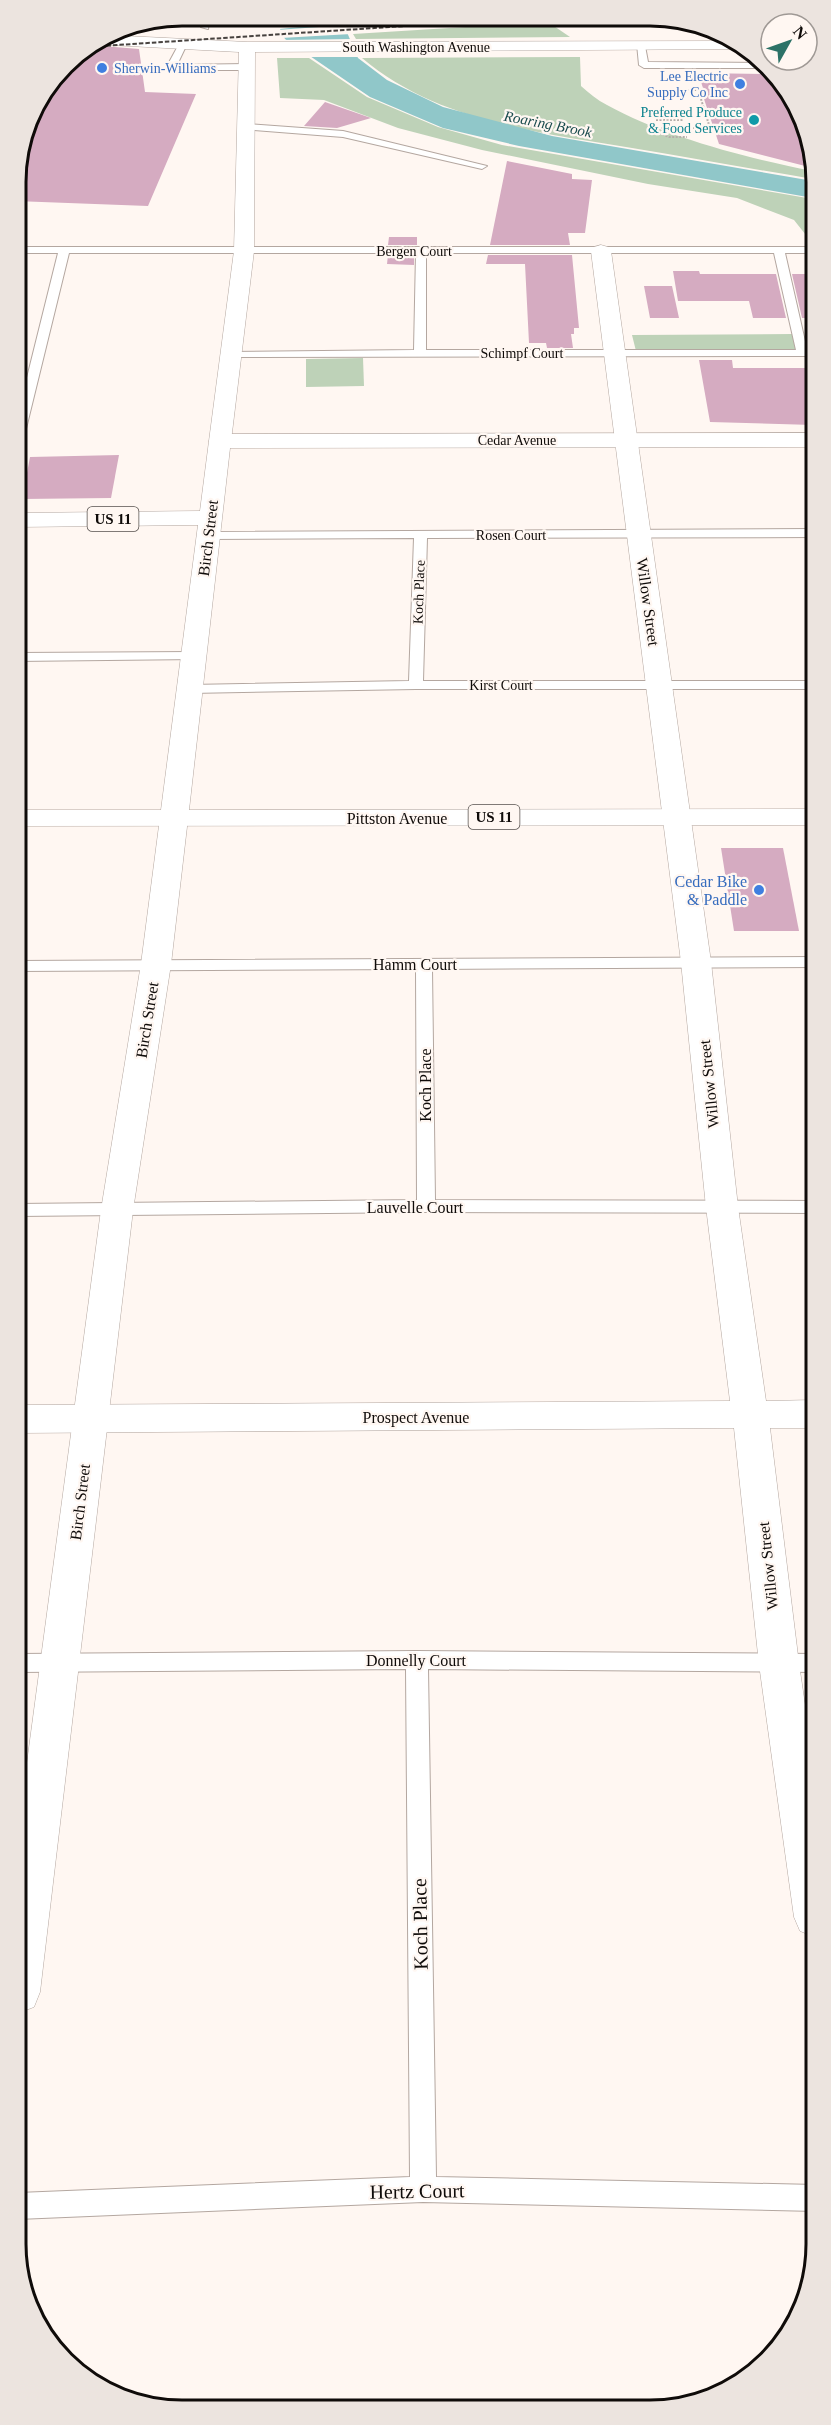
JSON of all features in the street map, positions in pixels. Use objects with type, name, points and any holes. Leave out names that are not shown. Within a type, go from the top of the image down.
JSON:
[{"type":"street","name":"South Washington Avenue","points":[[115,41],[247,47],[725,46]]},
{"type":"street","name":"Birch Street","points":[[26,1929],[117,1210],[156,964],[244,251],[247,47]]},
{"type":"street","name":"Willow Street","points":[[602,250],[696,962],[722,1207],[750,1414],[779,1664],[805,1848]]},
{"type":"street","name":"Cedar Avenue","points":[[220,441],[806,440]]},
{"type":"street","name":"US 11","points":[[26,520],[210,526]]},
{"type":"street","name":"Pittston Avenue","points":[[26,818],[806,817]]},
{"type":"street","name":"Prospect Avenue","points":[[26,1419],[805,1414]]},
{"type":"lane","points":[[183,44],[171,68],[247,67]]},
{"type":"lane","points":[[640,46],[644,66],[754,66]]},
{"type":"lane","points":[[246,127],[343,134],[482,166]]},
{"type":"lane","name":"Bergen Court","points":[[26,250],[806,250]]},
{"type":"lane","points":[[420,352],[421,250]]},
{"type":"lane","points":[[779,250],[806,346]]},
{"type":"lane","points":[[26,405],[64,251]]},
{"type":"lane","name":"Schimpf Court","points":[[231,354],[806,353]]},
{"type":"lane","name":"Rosen Court","points":[[210,526],[421,535],[806,534]]},
{"type":"lane","name":"Koch Place","points":[[416,685],[421,535]]},
{"type":"lane","points":[[26,657],[194,656]]},
{"type":"lane","name":"Kirst Court","points":[[190,689],[416,685],[806,685]]},
{"type":"lane","name":"Hamm Court","points":[[26,966],[806,962]]},
{"type":"lane","name":"Koch Place","points":[[424,964],[426,1206]]},
{"type":"lane","name":"Lauvelle Court","points":[[26,1210],[426,1206],[806,1207]]},
{"type":"lane","name":"Koch Place","points":[[417,1659],[423,2189]]},
{"type":"lane","name":"Donnelly Court","points":[[26,1663],[417,1659],[805,1663]]},
{"type":"lane","name":"Hertz Court","points":[[26,2206],[423,2189],[805,2198]]},
{"type":"path","points":[[677,90],[697,90]]},
{"type":"path","points":[[658,128],[710,128],[701,99]]},
{"type":"path","points":[[654,112],[681,112]]},
{"type":"path","points":[[656,120],[683,120]]},
{"type":"path","points":[[659,133],[669,137],[687,137]]},
{"type":"green space","points":[[483,26],[554,26],[570,37],[356,39],[353,34]]},
{"type":"green space","points":[[580,57],[581,86],[607,105],[654,127],[707,145],[805,169],[806,178],[526,130],[490,121],[422,97],[391,79],[362,58]]},
{"type":"green space","points":[[277,58],[309,58],[367,97],[438,127],[502,145],[806,198],[806,235],[794,220],[737,198],[648,184],[482,150],[398,128],[324,100],[280,98]]},
{"type":"green space","points":[[792,334],[796,351],[636,351],[632,335]]},
{"type":"green space","points":[[363,358],[364,386],[306,387],[306,359]]},
{"type":"water","points":[[344,26],[358,58],[387,80],[443,107],[552,136],[806,180],[806,197],[519,146],[443,128],[370,97],[285,39],[280,29]]},
{"type":"pier","points":[[347,26],[351,34],[281,38],[277,30]]},
{"type":"pier","points":[[353,39],[361,57],[306,57],[282,40]]},
{"type":"building","points":[[105,46],[139,49],[145,92],[196,94],[148,206],[26,201],[26,171],[31,141],[46,103],[71,71]]},
{"type":"building","name":"Preferred Produce & Food Services","points":[[698,73],[762,74],[785,104],[797,131],[804,166],[719,144],[703,96],[705,94]]},
{"type":"building","points":[[325,102],[371,118],[337,128],[304,126]]},
{"type":"building","points":[[507,161],[572,174],[572,179],[592,180],[585,233],[568,233],[570,245],[490,245]]},
{"type":"building","points":[[389,237],[417,237],[417,245],[388,245]]},
{"type":"building","points":[[388,255],[414,255],[414,265],[387,264]]},
{"type":"building","points":[[488,255],[572,255],[579,328],[574,328],[574,334],[571,334],[573,348],[547,348],[546,343],[529,343],[525,264],[486,264]]},
{"type":"building","points":[[673,271],[699,271],[700,274],[776,274],[786,318],[753,318],[749,301],[678,301]]},
{"type":"building","points":[[792,274],[806,274],[806,318],[802,318]]},
{"type":"building","points":[[644,286],[672,286],[679,318],[650,318]]},
{"type":"building","points":[[699,360],[732,360],[733,368],[806,368],[806,425],[710,422]]},
{"type":"building","points":[[119,455],[111,498],[26,499],[26,478],[30,457]]},
{"type":"building","name":"Cedar Bike & Paddle","points":[[721,848],[783,848],[799,931],[734,931]]},
{"type":"railway","points":[[106,46],[405,26]]},
{"type":"place","name":"Sherwin-Williams","points":[[102,68]]},
{"type":"place","name":"Lee Electric Supply Co Inc","points":[[740,84]]},
{"type":"place","name":"Preferred Produce & Food Services","points":[[754,120]]},
{"type":"place","name":"Cedar Bike & Paddle","points":[[759,890]]},
{"type":"water label","name":"Roaring Brook","points":[[548,124]]}]
